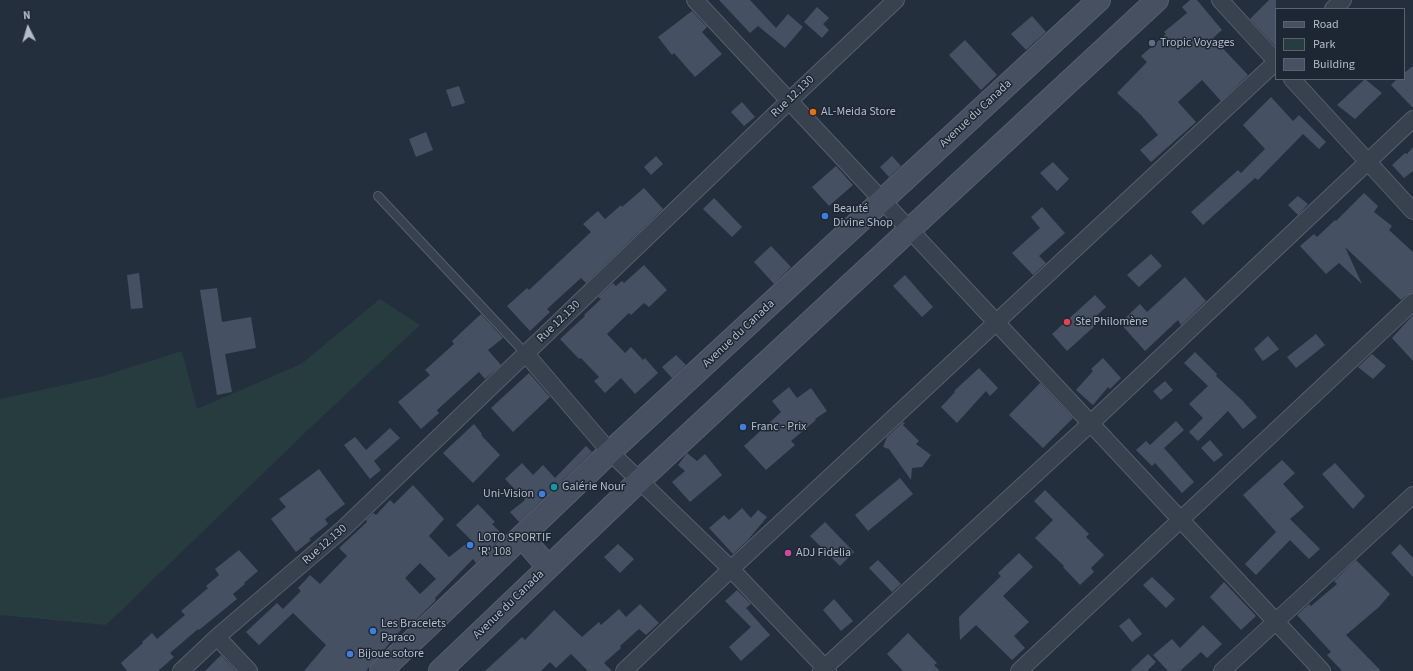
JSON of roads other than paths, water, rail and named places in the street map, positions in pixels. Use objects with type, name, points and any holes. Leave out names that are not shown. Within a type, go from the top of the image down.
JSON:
[{"type":"main road","name":"Avenue du Canada","points":[[381,671],[610,452],[1099,0]]},
{"type":"main road","name":"Avenue du Canada","points":[[440,671],[640,480],[1157,0]]},
{"type":"main road","points":[[522,537],[548,567]]},
{"type":"street","name":"Rue 12.130","points":[[181,671],[217,637],[344,528],[896,0]]},
{"type":"street","points":[[1220,0],[1275,61]]},
{"type":"street","points":[[1334,8],[1343,0]]},
{"type":"street","points":[[701,2],[789,101],[1322,671]]},
{"type":"street","points":[[624,671],[731,569],[1275,63]]},
{"type":"street","points":[[1293,80],[1413,211]]},
{"type":"street","points":[[526,354],[610,452],[731,569],[824,670],[1091,423],[1413,119]]},
{"type":"street","points":[[1019,671],[1413,302]]},
{"type":"street","points":[[1222,671],[1413,495]]},
{"type":"street","points":[[217,637],[249,671]]},
{"type":"lane","points":[[378,196],[526,354]]},
{"type":"place","name":"Tropic Voyages","points":[[1152,43]]},
{"type":"place","name":"AL-Meida Store","points":[[813,112]]},
{"type":"place","name":"Beauté Divine Shop","points":[[825,216]]},
{"type":"place","name":"Ste Philomène","points":[[1067,322]]},
{"type":"place","name":"Franc - Prix","points":[[743,427]]},
{"type":"place","name":"Galérie Nour","points":[[554,487]]},
{"type":"place","name":"Uni-Vision","points":[[542,494]]},
{"type":"place","name":"LOTO SPORTIF 'R' 108","points":[[470,545]]},
{"type":"place","name":"ADJ Fidelia","points":[[788,553]]},
{"type":"place","name":"Les Bracelets Paraco","points":[[373,631]]},
{"type":"place","name":"Bijoue sotore","points":[[350,654]]}]
